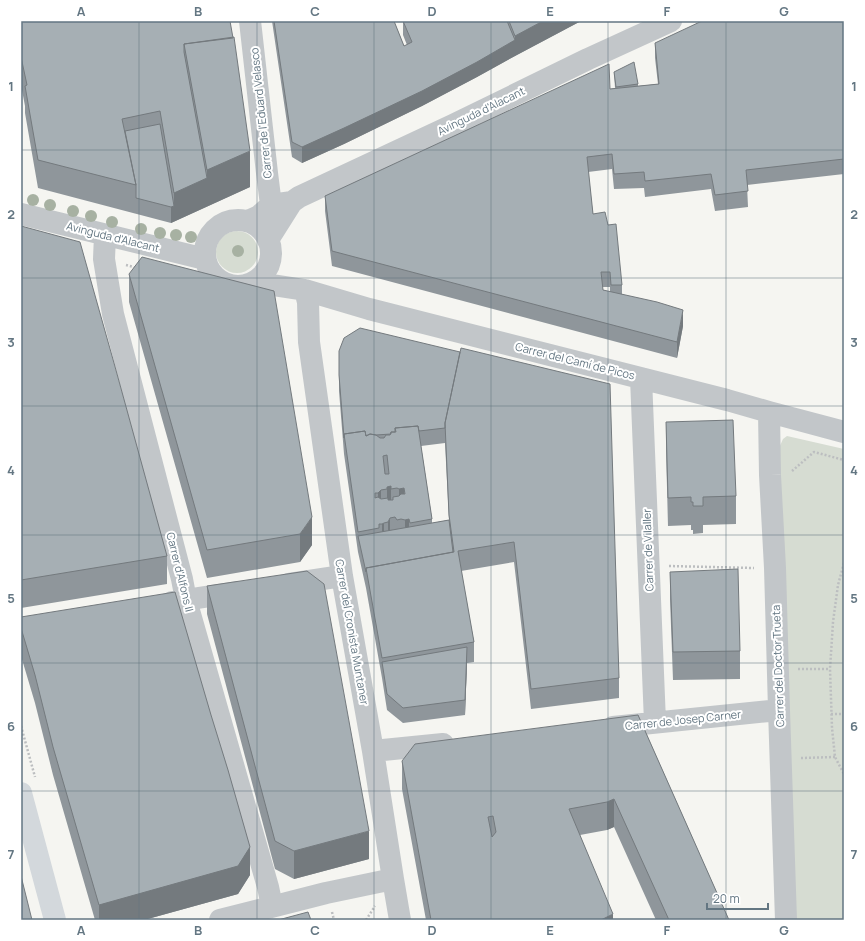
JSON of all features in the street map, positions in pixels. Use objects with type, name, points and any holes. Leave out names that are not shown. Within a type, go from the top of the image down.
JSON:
[{"type":"main road","points":[[21,793],[56,920]]},
{"type":"street","name":"Carrer de l'Eduard Velasco","points":[[250,21],[267,173],[282,203]]},
{"type":"street","name":"Avinguda d'Alacant","points":[[248,221],[282,203],[299,197],[453,125],[588,59],[671,21]]},
{"type":"street","name":"Avinguda d'Alacant","points":[[270,249],[282,203]]},
{"type":"street","name":"Avinguda d'Alacant","points":[[21,214],[205,259]]},
{"type":"street","points":[[231,220],[248,221],[257,226],[264,232],[270,249],[269,266],[265,272],[260,278],[243,286],[224,283],[215,277],[209,269],[205,259],[206,242],[210,235],[223,223],[231,220]]},
{"type":"street","name":"Carrer d'Alfons II","points":[[105,235],[104,259],[113,314],[182,579],[186,600],[268,886],[272,906]]},
{"type":"street","name":"Carrer del Camí de Picos","points":[[270,249],[278,266],[305,290]]},
{"type":"street","name":"Carrer del Camí de Picos","points":[[253,282],[305,290],[369,309],[727,400],[844,432]]},
{"type":"street","name":"Carrer del Cronista Muntaner","points":[[284,286],[293,303],[308,342]]},
{"type":"street","name":"Carrer del Cronista Muntaner","points":[[305,290],[308,302],[308,342],[342,576],[373,751],[400,920]]},
{"type":"street","points":[[308,342],[318,323],[335,299]]},
{"type":"street","name":"Carrer de Vilaller","points":[[641,378],[655,722]]},
{"type":"street","name":"Carrer del Doctor Trueta","points":[[769,412],[786,920]]},
{"type":"street","points":[[155,605],[342,576]]},
{"type":"street","name":"Carrer de Josep Carner","points":[[592,729],[779,710]]},
{"type":"street","points":[[373,751],[460,742]]},
{"type":"street","points":[[220,920],[326,892],[393,878]]},
{"type":"path","points":[[104,259],[142,269]]},
{"type":"path","points":[[844,563],[838,585],[833,622],[830,669],[831,714],[835,757],[844,774]]},
{"type":"path","points":[[648,566],[775,568]]},
{"type":"path","points":[[794,669],[830,669]]},
{"type":"path","points":[[831,714],[844,714]]},
{"type":"path","points":[[798,758],[835,757]]},
{"type":"shaded area","points":[[233,231],[241,231],[249,234],[255,240],[258,252],[255,264],[249,270],[241,273],[233,273],[225,270],[219,264],[216,256],[216,248],[219,240],[225,234]]},
{"type":"shaded area","points":[[787,436],[844,449],[844,920],[793,920],[779,448],[783,439]]},
{"type":"building","points":[[21,21],[230,21],[233,38],[184,44],[184,52],[207,178],[174,193],[160,111],[122,119],[136,185],[38,160],[25,86],[27,85],[21,57]]},
{"type":"building","points":[[274,21],[394,21],[404,46],[412,42],[403,21],[507,21],[515,40],[422,91],[302,147],[292,142]]},
{"type":"building","points":[[509,21],[543,21],[515,36]]},
{"type":"building","points":[[702,21],[844,21],[844,159],[746,170],[748,191],[715,195],[711,174],[645,181],[644,172],[614,174],[612,154],[587,157],[593,214],[605,212],[608,225],[616,224],[622,285],[611,285],[610,272],[601,272],[603,290],[657,302],[683,310],[677,342],[332,251],[325,196],[609,64],[610,89],[659,84],[655,43]]},
{"type":"building","points":[[234,37],[250,151],[207,170],[184,44]]},
{"type":"building","points":[[634,62],[638,84],[616,87],[614,72]]},
{"type":"building","points":[[160,124],[174,206],[171,207],[136,198],[136,185],[125,131]]},
{"type":"building","points":[[21,226],[80,242],[167,556],[21,580]]},
{"type":"building","points":[[142,257],[274,291],[312,517],[300,534],[207,550],[129,274]]},
{"type":"building","points":[[360,328],[460,352],[445,428],[419,431],[418,426],[395,428],[395,432],[391,432],[391,434],[370,434],[366,436],[365,431],[344,434],[344,438],[339,375],[339,351],[344,338]]},
{"type":"building","points":[[461,348],[610,384],[619,678],[531,689],[514,542],[458,551],[474,642],[382,658],[366,568],[454,552],[449,515],[445,423]]},
{"type":"building","points":[[733,420],[736,496],[703,497],[703,506],[693,506],[691,497],[668,498],[666,422]]},
{"type":"building","points":[[418,426],[432,519],[410,523],[409,519],[397,520],[395,517],[390,518],[388,522],[379,524],[379,528],[358,532],[344,434],[365,431],[366,436],[370,434],[384,438],[386,435],[390,435],[391,432],[396,432],[395,428]],"holes":[[[387,455],[389,474],[385,474],[383,456]],[[391,486],[391,489],[404,488],[405,494],[393,497],[393,500],[388,500],[388,498],[375,498],[375,493],[378,493],[381,490],[387,489],[387,487]]]},
{"type":"building","points":[[449,520],[453,552],[366,568],[366,572],[358,536]]},
{"type":"building","points":[[738,569],[740,651],[673,652],[670,572]]},
{"type":"building","points":[[307,571],[324,584],[369,831],[294,851],[275,841],[207,586]]},
{"type":"building","points":[[175,592],[250,847],[238,866],[99,905],[53,747],[35,675],[21,628],[21,617]]},
{"type":"building","points":[[467,647],[465,700],[403,708],[387,694],[382,662]]},
{"type":"building","points":[[638,715],[729,920],[669,920],[614,799],[607,802],[569,809],[613,914],[601,920],[431,920],[402,761],[415,744]],"holes":[[[493,816],[496,832],[492,837],[488,817]]]},
{"type":"building","points":[[21,876],[32,920],[21,920]]},
{"type":"building","points":[[308,912],[311,920],[278,920]]}]
